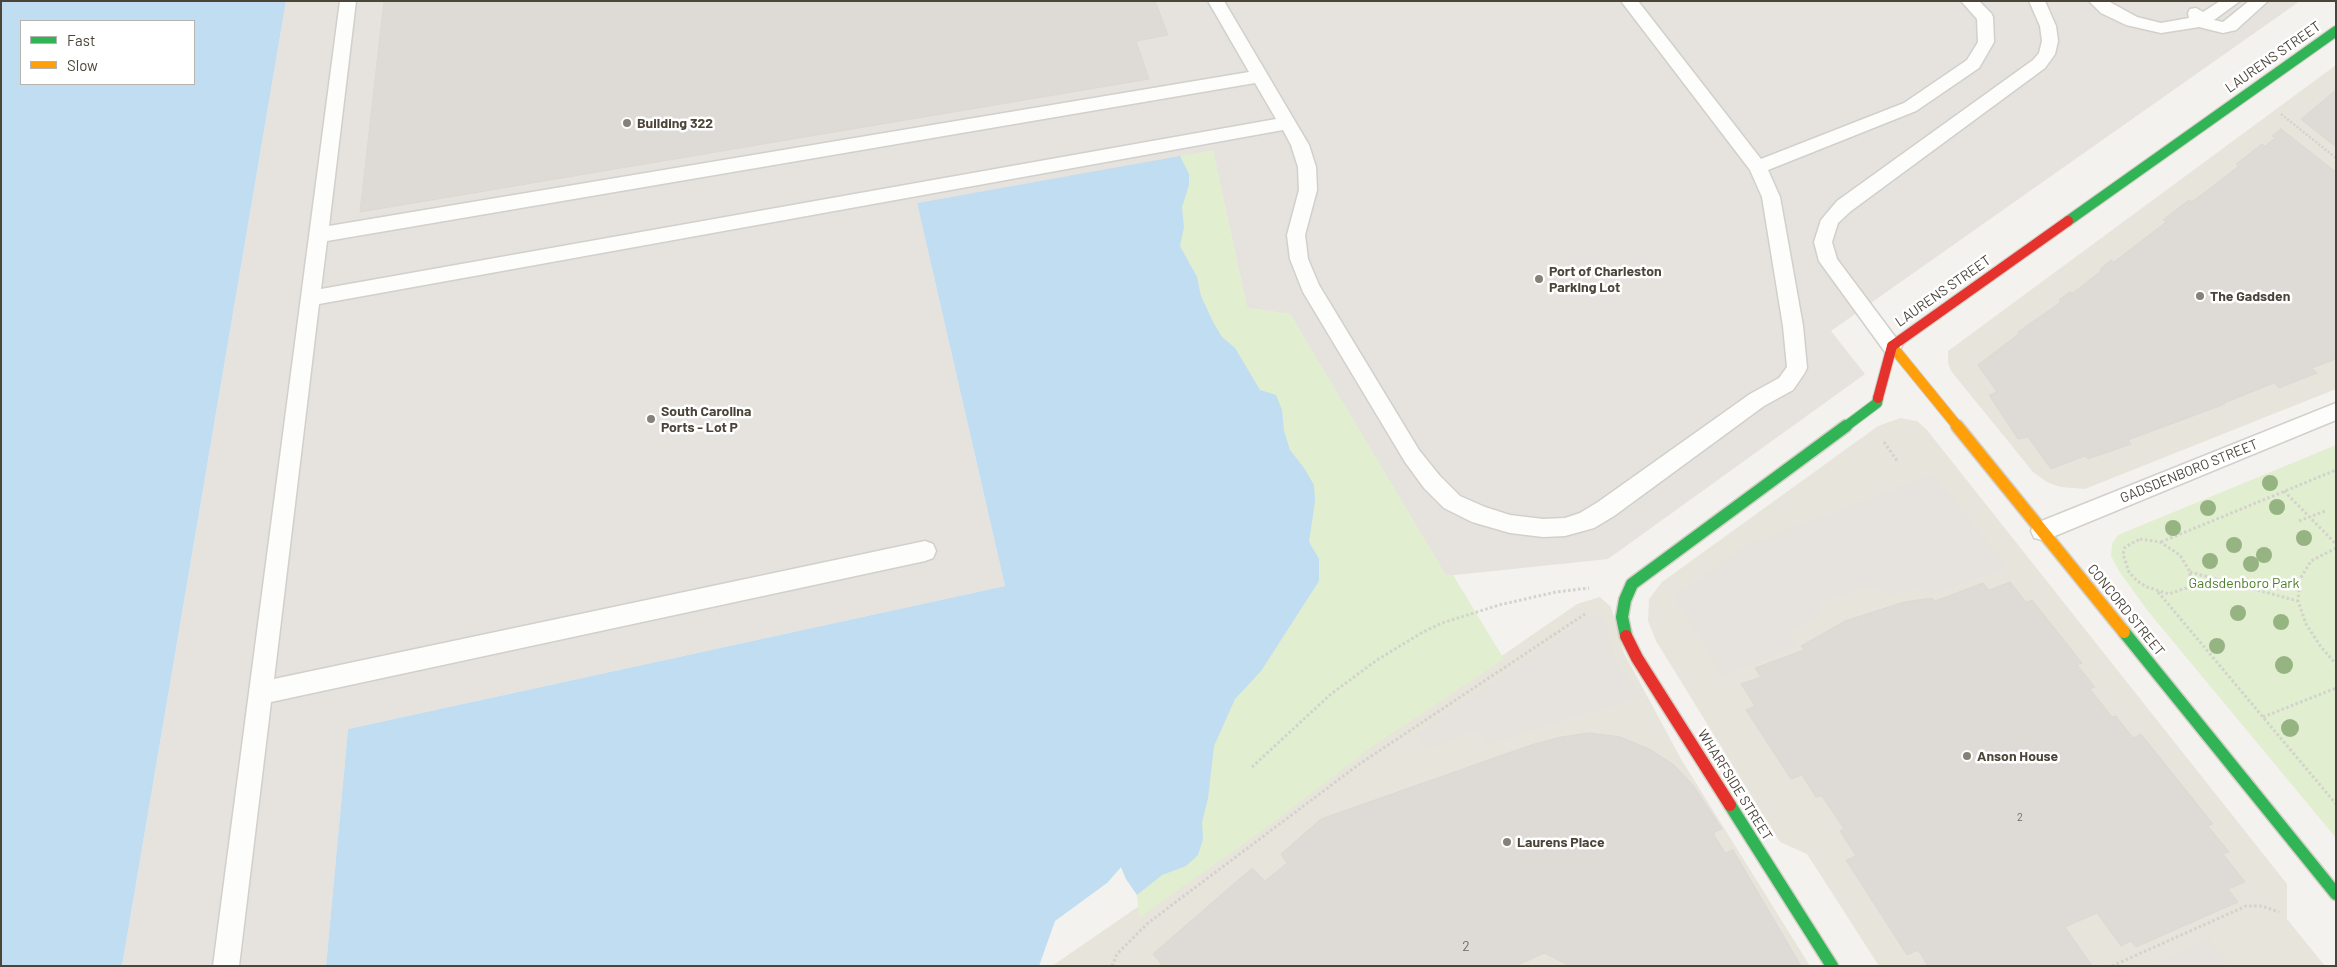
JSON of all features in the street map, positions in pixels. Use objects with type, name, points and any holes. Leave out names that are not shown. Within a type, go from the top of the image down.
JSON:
[{"type":"street","name":"LAURENS STREET","points":[[1622,617],[1625,600],[1632,584],[1877,402],[1892,346],[2336,30]]},
{"type":"street","name":"CONCORD STREET","points":[[1892,346],[2336,894]]},
{"type":"street","name":"WHARFSIDE STREET","points":[[1622,617],[1626,638],[1637,658],[1832,966]]},
{"type":"lane","points":[[226,966],[348,1]]},
{"type":"lane","points":[[1216,1],[1288,123],[1300,145],[1308,166],[1308,190],[1296,235],[1299,259],[1310,287],[1412,456],[1432,482],[1452,502],[1480,515],[1510,524],[1543,528],[1565,527],[1586,521],[1606,509],[1757,400],[1786,384],[1797,368],[1793,326],[1771,197],[1758,167],[1629,1]]},
{"type":"lane","points":[[1758,167],[1910,107],[1973,64],[1986,42],[1986,29],[1985,18],[1969,1]]},
{"type":"lane","points":[[1892,346],[1828,261],[1823,242],[1830,220],[1844,206],[2039,64],[2046,54],[2050,40],[2048,26],[2037,1]]},
{"type":"lane","points":[[2097,1],[2107,9],[2132,21],[2150,26],[2172,27],[2200,8],[2232,1]]},
{"type":"lane","points":[[2200,8],[2223,28],[2230,26],[2260,1]]},
{"type":"lane","points":[[319,235],[1261,76]]},
{"type":"lane","points":[[311,298],[1288,123]]},
{"type":"lane","name":"GADSDENBORO STREET","points":[[2042,531],[2336,412]]},
{"type":"lane","points":[[260,693],[926,551]]},
{"type":"path","points":[[2281,114],[2336,158]]},
{"type":"path","points":[[1881,438],[1898,462]]},
{"type":"path","points":[[2160,542],[2336,470]]},
{"type":"path","points":[[2284,491],[2336,544]]},
{"type":"path","points":[[2299,521],[2325,511]]},
{"type":"path","points":[[2140,539],[2160,542],[2180,555],[2190,572],[2190,581],[2186,588],[2179,592],[2169,594],[2158,592],[2137,581],[2129,572],[2123,554],[2125,547],[2131,542],[2140,539]]},
{"type":"path","points":[[2336,548],[2311,561],[2300,579],[2298,601],[2306,624],[2321,647],[2336,664]]},
{"type":"path","points":[[2190,572],[2298,601]]},
{"type":"path","points":[[1252,767],[1280,739],[1332,694],[1377,660],[1429,629],[1499,605],[1556,592],[1632,584]]},
{"type":"path","points":[[2158,592],[2336,804]]},
{"type":"path","points":[[1112,966],[1117,954],[1148,923],[1358,765],[1589,612],[1625,600]]},
{"type":"path","points":[[2263,717],[2336,688]]},
{"type":"path","points":[[2112,966],[2246,906],[2262,906],[2279,912]]},
{"type":"shaded area","points":[[286,1],[2300,1],[1831,331],[1865,374],[1608,559],[1446,576],[1290,314],[1247,308],[1213,151],[917,203],[1005,586],[348,729],[326,966],[122,966]]},
{"type":"shaded area","name":"Port of Charleston Parking Lot","points":[[1197,1],[1989,1],[2013,34],[1991,61],[1948,95],[1856,149],[1790,203],[1782,206],[1806,354],[1805,377],[1788,403],[1616,530],[1595,540],[1568,547],[1526,549],[1495,543],[1474,534],[1454,524],[1422,499],[1386,450],[1328,361],[1288,289],[1279,261],[1277,239],[1279,212],[1286,192],[1288,165],[1260,109]]},
{"type":"shaded area","name":"The Gadsden","points":[[2336,65],[2336,389],[2085,489],[2060,487],[2047,482],[2033,472],[1951,371],[1948,363],[1948,351]]},
{"type":"shaded area","name":"South Carolina Ports - Lot P","points":[[910,178],[998,561],[302,710],[354,277]]},
{"type":"shaded area","points":[[1900,418],[1917,421],[1927,430],[2287,884],[2287,919],[2325,966],[1879,966],[1807,854],[1780,842],[1656,641],[1648,621],[1649,599],[1662,582],[1878,426]]},
{"type":"shaded area","points":[[1933,474],[2008,568],[1930,594],[1918,588],[1890,596],[1871,586],[1821,603],[1820,618],[1790,630],[1797,647],[1723,676],[1674,597],[1747,545]]},
{"type":"shaded area","name":"Laurens Place","points":[[1600,597],[1611,607],[1624,653],[1681,759],[1810,966],[1052,966],[1577,604]]},
{"type":"shaded area","points":[[1603,615],[1616,661],[1642,697],[1487,744],[1477,731],[1427,749],[1416,734],[1589,617]]},
{"type":"shaded area","points":[[2209,939],[2230,966],[2153,966]]},
{"type":"green space","points":[[1213,150],[1247,308],[1290,314],[1446,575],[1453,575],[1504,659],[1366,751],[1271,824],[1139,918],[1137,895],[1126,879],[1121,867],[1107,883],[1117,168]]},
{"type":"green space","name":"Gadsdenboro Park","points":[[2336,445],[2336,838],[2147,610],[2119,571],[2111,556],[2112,544],[2118,535]]},
{"type":"water","points":[[1,1],[286,1],[122,966],[1,966]]},
{"type":"water","points":[[1180,156],[1189,174],[1189,185],[1182,207],[1184,227],[1180,246],[1197,277],[1201,296],[1222,337],[1235,348],[1260,390],[1276,395],[1282,410],[1284,431],[1290,450],[1314,485],[1315,501],[1309,542],[1319,559],[1319,581],[1261,671],[1235,699],[1214,746],[1208,798],[1202,822],[1203,839],[1198,855],[1186,866],[1162,875],[1137,895],[1126,879],[1121,867],[1107,883],[1055,921],[1039,966],[326,966],[348,729],[1005,586],[917,203]]},
{"type":"building","name":"Building 322","points":[[384,1],[1155,1],[1168,35],[1136,41],[1149,79],[360,212]]},
{"type":"building","points":[[2336,90],[2336,147],[2301,119]]},
{"type":"building","name":"The Gadsden","points":[[2281,129],[2336,172],[2336,359],[2312,368],[2317,373],[2279,388],[2274,383],[2225,404],[2128,440],[2131,444],[2088,459],[2085,456],[2051,469],[2028,437],[2018,439],[1989,395],[1997,392],[1978,365],[2020,333],[2018,332],[2061,302],[2059,300],[2070,292],[2073,293],[2102,270],[2100,269],[2111,260],[2114,262],[2166,222],[2163,220],[2189,200],[2192,202],[2239,166],[2236,164],[2262,144],[2265,146],[2275,138],[2272,136]]},
{"type":"building","name":"Anson House","points":[[2010,582],[2026,602],[2032,600],[2082,663],[2077,665],[2095,687],[2090,689],[2112,717],[2116,716],[2133,738],[2141,734],[2213,824],[2208,826],[2229,852],[2223,854],[2245,882],[2228,889],[2238,902],[2136,947],[2131,941],[2121,946],[2097,913],[2065,927],[2092,966],[1928,966],[1918,950],[1907,955],[1846,860],[1856,856],[1840,831],[1844,829],[1822,796],[1816,797],[1802,775],[1791,779],[1746,710],[1755,706],[1741,684],[1761,677],[1755,668],[1804,650],[1801,646],[1845,621],[1904,602],[1932,598],[1935,601],[1983,583],[1989,590]]},
{"type":"building","name":"Laurens Place","points":[[1589,733],[1621,737],[1651,750],[1674,765],[1693,785],[1722,829],[1713,833],[1725,853],[1733,850],[1801,966],[1570,966],[1544,953],[1516,966],[1163,966],[1153,954],[1252,868],[1265,881],[1287,863],[1281,854],[1321,819],[1531,745],[1561,737]]},
{"type":"traffic: fast","points":[[2068,221],[2336,31]]},
{"type":"traffic: fast","points":[[1626,636],[1622,617],[1625,600],[1632,584],[1877,403],[1878,398]]},
{"type":"traffic: fast","points":[[2124,632],[2336,894]]},
{"type":"traffic: fast","points":[[1730,805],[1832,966]]},
{"type":"traffic: slow","points":[[1892,346],[2124,632]]},
{"type":"traffic: jam","points":[[1878,398],[1892,346],[2068,221]]},
{"type":"traffic: jam","points":[[1626,636],[1637,658],[1730,805]]},
{"type":"place","name":"Building 322","points":[[627,123]]},
{"type":"place","name":"Port of Charleston Parking Lot","points":[[1539,279]]},
{"type":"place","name":"The Gadsden","points":[[2200,296]]},
{"type":"place","name":"South Carolina Ports - Lot P","points":[[651,419]]},
{"type":"place","name":"Anson House","points":[[1967,756]]},
{"type":"place","name":"Laurens Place","points":[[1507,842]]}]
